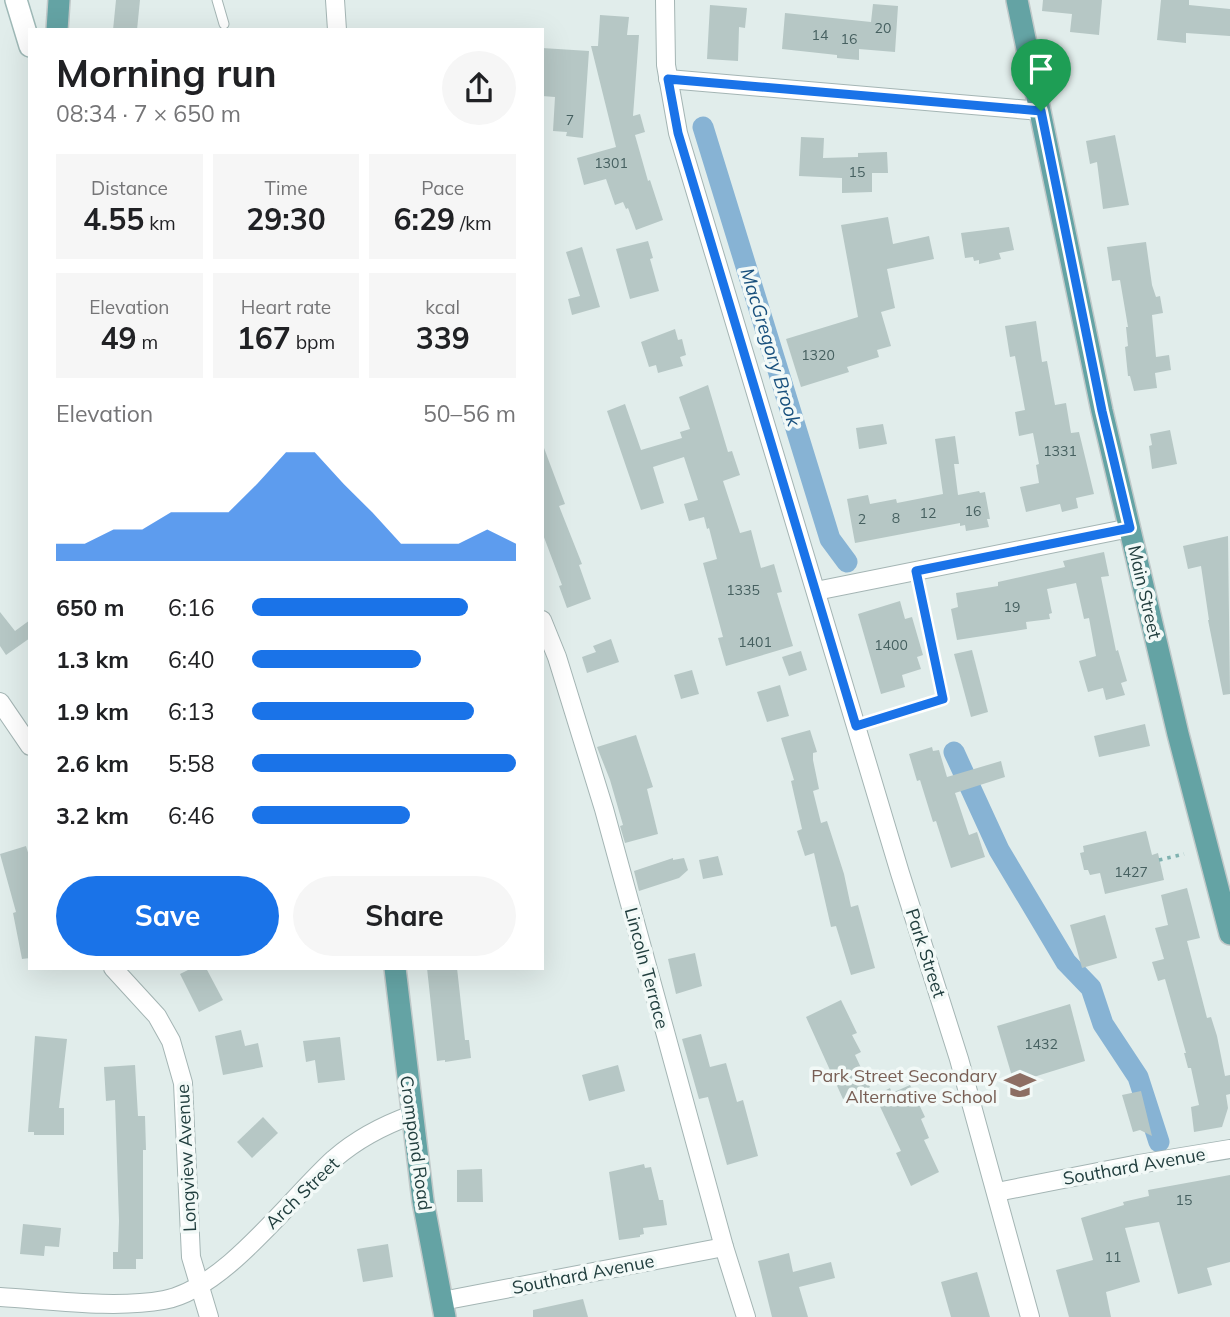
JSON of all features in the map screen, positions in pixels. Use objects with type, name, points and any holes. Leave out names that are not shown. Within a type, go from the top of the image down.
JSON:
[{"type":"main road","points":[[57,28],[59,0]]},
{"type":"main road","name":"Main Street","points":[[1017,0],[1102,411],[1178,734],[1230,934]]},
{"type":"main road","name":"Crompond Road","points":[[395,970],[423,1201],[444,1309]]},
{"type":"street","points":[[16,0],[28,39]]},
{"type":"street","points":[[335,0],[337,28]]},
{"type":"street","points":[[665,0],[668,79],[1041,111]]},
{"type":"street","name":"Park Street","points":[[668,79],[678,133],[856,726],[960,1059],[1030,1317]]},
{"type":"street","points":[[816,591],[1130,528]]},
{"type":"street","name":"Lincoln Terrace","points":[[544,625],[557,657],[604,809],[724,1247],[746,1317]]},
{"type":"street","points":[[0,702],[28,743]]},
{"type":"street","name":"Longview Avenue","points":[[116,970],[157,1016],[171,1041],[183,1083],[191,1257],[209,1317]]},
{"type":"street","name":"Arch Street","points":[[0,1297],[129,1304],[166,1300],[222,1271],[336,1158],[384,1125],[412,1115]]},
{"type":"street","name":"Southard Avenue","points":[[997,1192],[1230,1149]]},
{"type":"street","name":"Southard Avenue","points":[[444,1309],[724,1247]]},
{"type":"lane","points":[[217,0],[224,24]]},
{"type":"lane","points":[[856,726],[943,699],[916,571]]},
{"type":"path","points":[[1159,860],[1184,854]]},
{"type":"building","points":[[116,0],[140,0],[137,28],[113,28]]},
{"type":"building","points":[[1043,0],[1102,0],[1099,35],[1070,32],[1072,14],[1042,11]]},
{"type":"building","points":[[1161,0],[1189,0],[1189,5],[1230,9],[1230,36],[1186,33],[1186,43],[1157,40]]},
{"type":"building","points":[[873,4],[898,6],[895,52],[859,49],[859,60],[782,49],[785,13],[871,22]]},
{"type":"building","points":[[710,5],[747,8],[745,28],[739,27],[738,61],[707,59]]},
{"type":"building","points":[[600,15],[629,17],[627,35],[639,35],[633,116],[640,114],[645,132],[635,135],[663,220],[636,230],[623,202],[615,205],[606,179],[584,185],[577,158],[616,147],[591,46],[598,46]]},
{"type":"building","points":[[544,48],[589,51],[583,138],[566,136],[567,132],[553,131],[555,97],[544,96]]},
{"type":"building","points":[[1115,135],[1129,205],[1103,209],[1097,162],[1090,164],[1086,141]]},
{"type":"building","points":[[801,137],[824,138],[823,158],[858,157],[858,153],[887,152],[888,173],[872,173],[872,192],[842,193],[842,178],[799,176]]},
{"type":"building","points":[[888,217],[893,244],[929,236],[934,259],[887,269],[895,308],[881,312],[891,346],[877,350],[879,357],[847,367],[849,372],[801,387],[786,339],[858,317],[841,225]]},
{"type":"building","points":[[1009,227],[1014,250],[999,253],[1001,259],[979,264],[979,260],[974,261],[973,257],[965,258],[961,233]]},
{"type":"building","points":[[648,241],[659,291],[630,299],[616,249]]},
{"type":"building","points":[[1146,242],[1152,285],[1156,297],[1160,296],[1163,313],[1152,315],[1156,357],[1169,355],[1171,370],[1155,373],[1157,388],[1134,391],[1128,376],[1125,347],[1128,346],[1128,327],[1120,280],[1112,281],[1107,247]]},
{"type":"building","points":[[582,247],[600,307],[572,315],[568,299],[580,296],[566,252]]},
{"type":"building","points":[[1036,321],[1042,362],[1047,361],[1055,405],[1066,403],[1071,433],[1079,432],[1094,494],[1076,498],[1078,508],[1062,512],[1060,504],[1026,512],[1020,487],[1039,483],[1036,465],[1039,464],[1033,433],[1019,436],[1015,412],[1025,410],[1015,356],[1010,357],[1005,326]]},
{"type":"building","points":[[675,329],[678,340],[682,339],[686,355],[680,357],[683,366],[658,373],[656,365],[649,367],[641,342]]},
{"type":"building","points":[[708,385],[728,452],[732,451],[740,475],[723,481],[740,533],[751,530],[761,568],[774,564],[782,592],[777,593],[793,646],[726,666],[718,638],[723,637],[703,563],[717,559],[704,517],[689,521],[684,504],[698,500],[684,457],[653,467],[664,503],[641,510],[607,411],[625,404],[641,450],[682,438],[680,432],[690,429],[679,397]]},
{"type":"building","points":[[883,424],[887,444],[859,449],[856,428]]},
{"type":"building","points":[[1170,430],[1177,464],[1152,469],[1150,434]]},
{"type":"building","points":[[955,436],[959,464],[954,464],[958,495],[985,492],[989,527],[966,531],[965,525],[960,526],[960,523],[855,543],[847,499],[868,495],[870,504],[896,499],[897,503],[943,494],[935,439]]},
{"type":"building","points":[[544,448],[565,504],[559,506],[582,564],[579,565],[591,599],[567,608],[559,586],[562,585],[544,537]]},
{"type":"building","points":[[1228,536],[1230,694],[1223,695],[1208,620],[1201,566],[1188,569],[1183,546]]},
{"type":"building","points":[[1104,552],[1109,576],[1101,577],[1116,651],[1118,650],[1127,681],[1121,683],[1125,695],[1106,700],[1103,688],[1088,692],[1079,661],[1096,656],[1089,618],[1084,619],[1076,583],[1047,589],[1052,613],[1049,614],[1050,619],[1026,622],[1027,629],[957,640],[951,609],[958,607],[956,593],[998,586],[998,582],[1065,567],[1063,561]]},
{"type":"building","points":[[900,601],[905,619],[912,617],[923,655],[917,657],[921,669],[902,675],[905,687],[881,694],[858,614]]},
{"type":"building","points":[[0,612],[15,631],[28,621],[28,639],[6,655],[0,646]]},
{"type":"building","points":[[611,639],[619,662],[587,673],[582,657],[596,652],[593,646]]},
{"type":"building","points":[[972,650],[988,712],[971,717],[954,654]]},
{"type":"building","points":[[801,651],[807,670],[789,676],[782,657]]},
{"type":"building","points":[[692,670],[699,694],[681,699],[674,675]]},
{"type":"building","points":[[780,685],[789,716],[767,722],[757,692]]},
{"type":"building","points":[[1145,724],[1150,746],[1099,757],[1094,736]]},
{"type":"building","points":[[810,730],[817,752],[813,753],[813,760],[819,789],[813,791],[821,823],[827,821],[844,874],[851,907],[858,905],[875,968],[851,975],[836,926],[831,927],[814,853],[805,856],[797,831],[802,829],[791,781],[794,780],[781,738]]},
{"type":"building","points":[[636,735],[653,787],[647,789],[658,834],[625,843],[620,826],[623,825],[610,780],[597,747]]},
{"type":"building","points":[[932,747],[933,751],[939,750],[947,777],[1001,761],[1005,777],[955,793],[969,835],[977,832],[985,857],[951,868],[936,821],[933,822],[909,754]]},
{"type":"building","points":[[1146,831],[1152,855],[1158,853],[1164,880],[1105,894],[1100,873],[1090,875],[1088,870],[1084,870],[1080,853],[1084,852],[1083,846]]},
{"type":"building","points":[[26,846],[28,852],[28,958],[22,959],[13,913],[16,912],[0,854]]},
{"type":"building","points":[[718,856],[723,875],[703,879],[699,860]]},
{"type":"building","points":[[673,858],[684,858],[688,870],[679,878],[639,891],[634,871]]},
{"type":"building","points":[[1187,888],[1200,938],[1187,941],[1207,1018],[1211,1017],[1217,1036],[1225,1076],[1230,1075],[1230,1094],[1226,1095],[1228,1108],[1222,1127],[1194,1132],[1191,1107],[1199,1105],[1191,1068],[1188,1068],[1165,979],[1158,981],[1152,962],[1164,959],[1155,928],[1168,925],[1161,895]]},
{"type":"building","points":[[1105,915],[1117,958],[1082,968],[1070,925]]},
{"type":"building","points":[[695,953],[702,986],[676,994],[668,959]]},
{"type":"building","points":[[188,970],[207,970],[223,1000],[199,1012],[180,974]]},
{"type":"building","points":[[427,970],[457,970],[465,1040],[469,1040],[471,1058],[437,1061]]},
{"type":"building","points":[[841,1000],[857,1033],[852,1035],[861,1052],[855,1055],[870,1087],[843,1099],[806,1017]]},
{"type":"building","points":[[1070,1004],[1085,1061],[1014,1083],[997,1026]]},
{"type":"building","points":[[241,1030],[245,1046],[258,1043],[263,1067],[223,1075],[215,1036]]},
{"type":"building","points":[[701,1034],[710,1067],[726,1063],[737,1102],[743,1100],[758,1156],[727,1165],[708,1097],[699,1099],[682,1039]]},
{"type":"building","points":[[35,1036],[67,1039],[59,1108],[64,1108],[64,1135],[34,1135],[34,1132],[28,1132]]},
{"type":"building","points":[[340,1037],[345,1080],[318,1083],[315,1060],[306,1062],[303,1041]]},
{"type":"building","points":[[135,1065],[138,1116],[145,1116],[143,1259],[136,1259],[136,1269],[113,1269],[113,1252],[118,1252],[119,1221],[115,1100],[106,1101],[104,1067]]},
{"type":"building","points":[[618,1065],[625,1091],[589,1101],[582,1075]]},
{"type":"building","points":[[910,1085],[925,1117],[921,1119],[929,1138],[924,1140],[939,1172],[911,1186],[896,1153],[901,1151],[875,1096],[890,1088],[892,1093]]},
{"type":"building","points":[[1141,1091],[1152,1136],[1140,1130],[1133,1132],[1122,1095]]},
{"type":"building","points":[[263,1117],[278,1133],[252,1158],[237,1142]]},
{"type":"building","points":[[644,1164],[645,1168],[651,1167],[659,1200],[663,1200],[667,1225],[643,1228],[644,1234],[640,1237],[619,1240],[609,1172]]},
{"type":"building","points":[[482,1169],[483,1202],[457,1202],[457,1170]]},
{"type":"building","points":[[1230,1175],[1230,1262],[1207,1268],[1212,1285],[1178,1294],[1159,1222],[1125,1228],[1140,1282],[1106,1292],[1111,1317],[1069,1317],[1056,1270],[1093,1260],[1081,1218],[1124,1205],[1123,1202],[1149,1196],[1148,1190]]},
{"type":"building","points":[[23,1224],[61,1228],[59,1247],[45,1246],[44,1256],[20,1254]]},
{"type":"building","points":[[388,1244],[393,1277],[363,1282],[357,1249]]},
{"type":"building","points":[[789,1253],[793,1272],[831,1262],[835,1278],[799,1287],[808,1317],[772,1317],[758,1261]]},
{"type":"building","points":[[977,1272],[990,1317],[951,1317],[941,1282]]},
{"type":"building","points":[[583,1299],[588,1317],[533,1317],[533,1310]]},
{"type":"waterway","name":"MacGregory Brook","points":[[703,127],[830,539],[847,562]]},
{"type":"waterway","name":"MacGregory Brook","points":[[954,752],[999,850],[1066,962],[1091,988],[1103,1024],[1138,1077],[1159,1142]]},
{"type":"place","name":"Park Street Secondary Alternative School","points":[[1020,1085]]},
{"type":"route","points":[[668,79],[1041,111],[1102,411],[1130,528],[916,571],[943,699],[856,726],[678,133],[668,79]]}]
